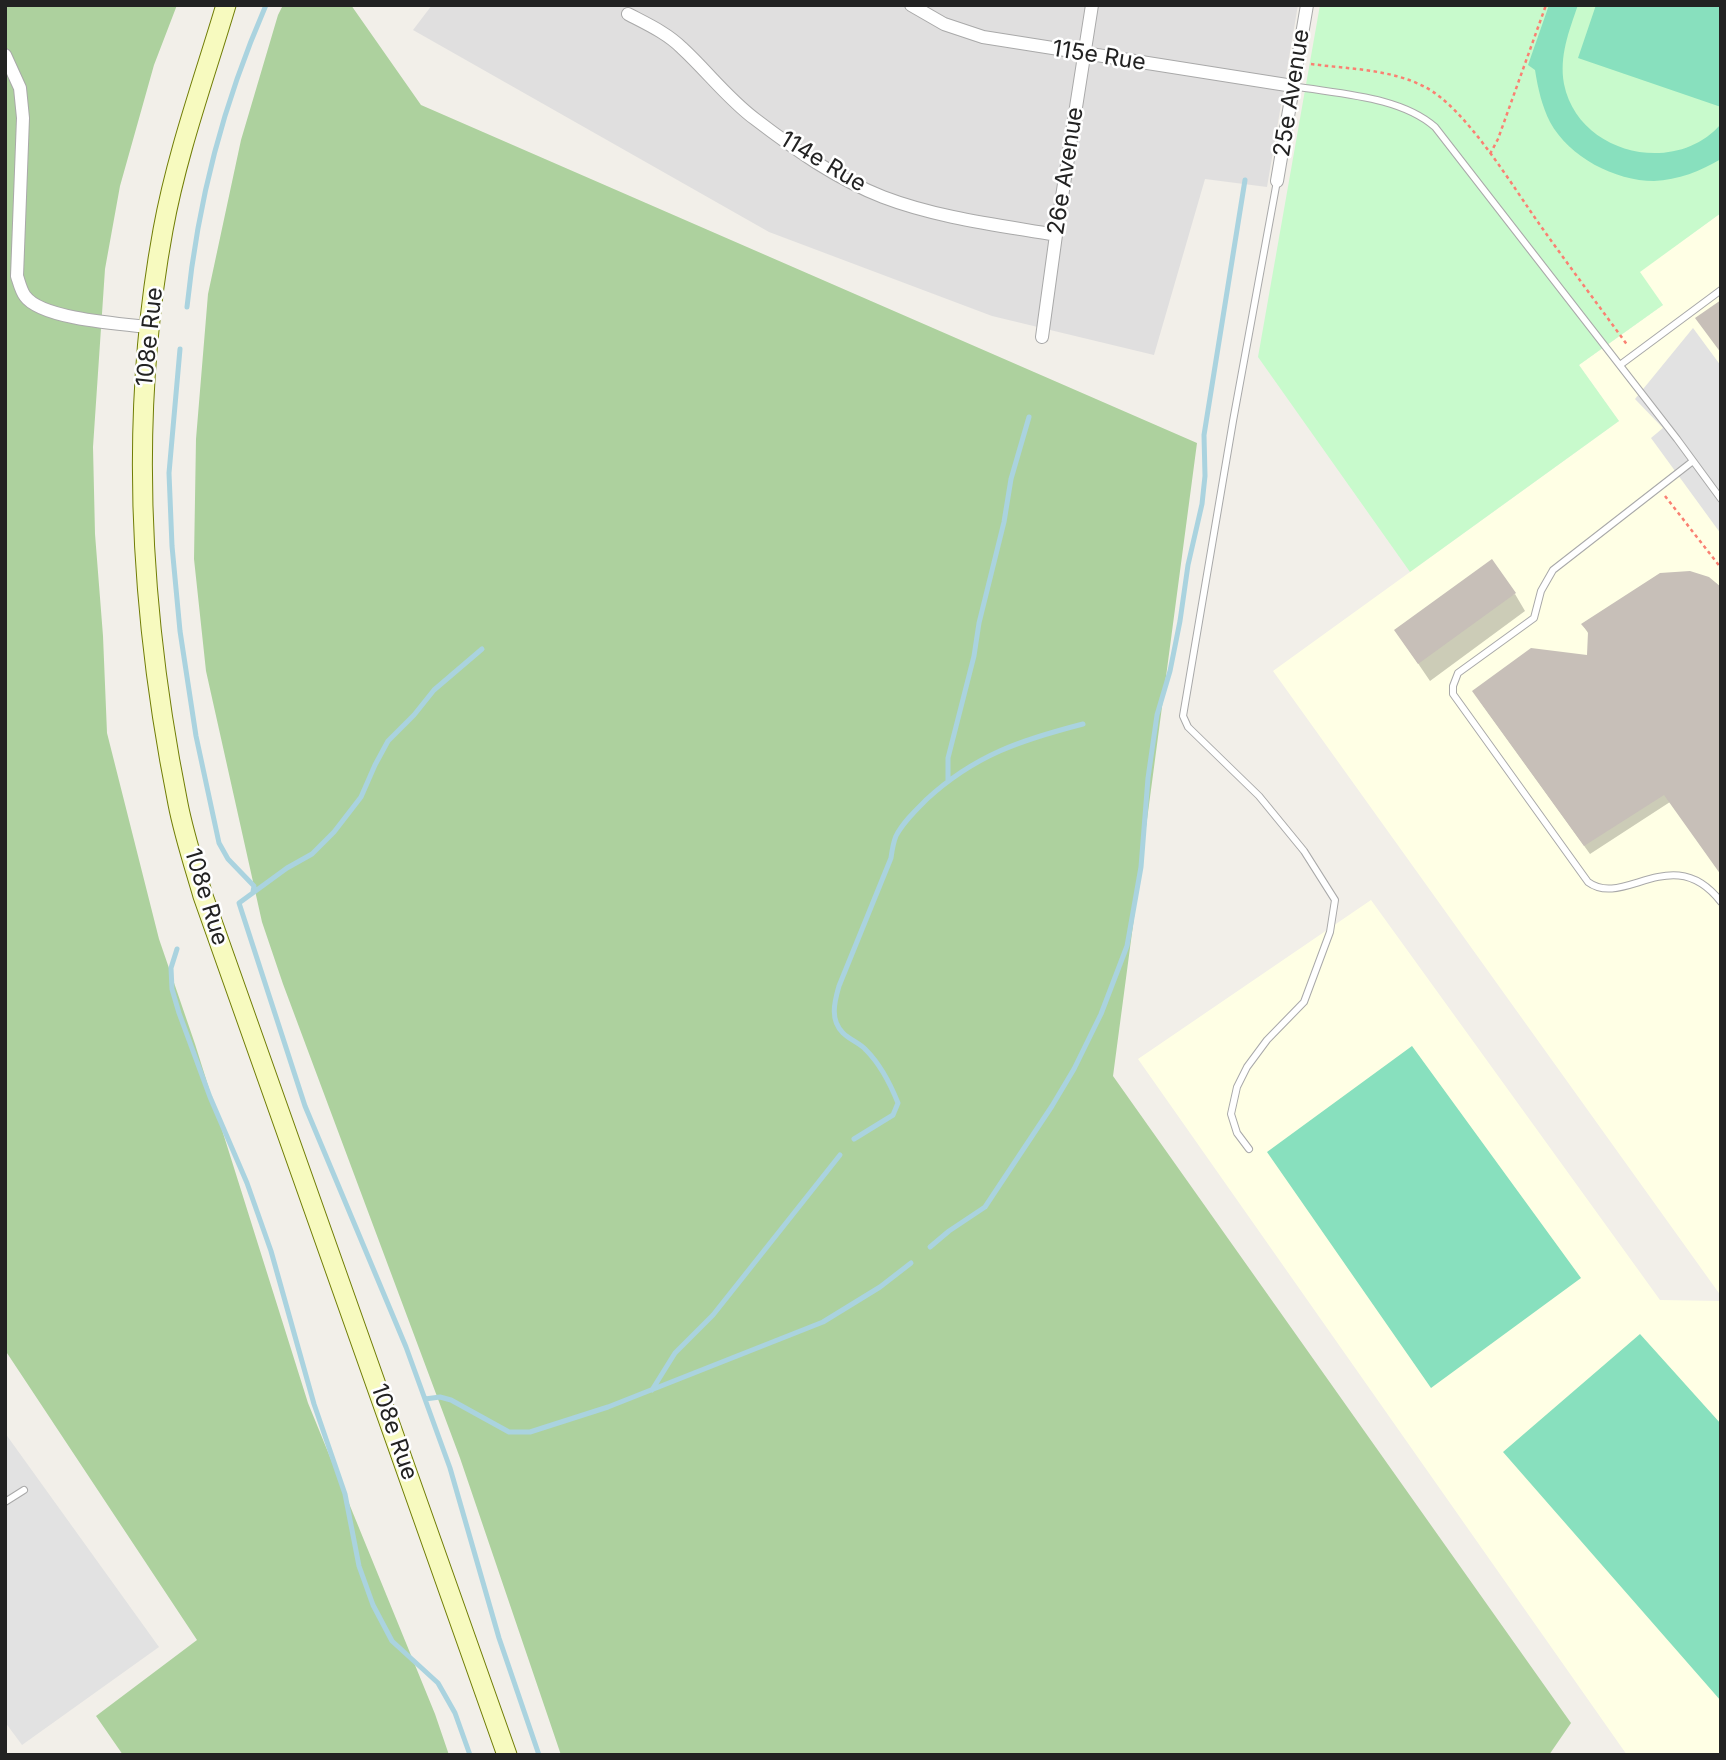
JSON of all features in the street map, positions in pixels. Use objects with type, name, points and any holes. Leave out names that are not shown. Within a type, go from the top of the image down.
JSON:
[{"type":"main road","name":"108e Rue","points":[[226,5],[182,148],[166,215],[149,327],[142,415],[141,504],[148,605],[161,707],[178,806],[203,896],[507,1755]]},
{"type":"street","name":"115e Rue","points":[[911,5],[944,24],[983,37],[1293,86]]},
{"type":"street","name":"26e Avenue","points":[[1042,337],[1091,5]]},
{"type":"street","name":"25e Avenue","points":[[1277,181],[1307,5]]},
{"type":"street","name":"114e Rue","points":[[628,14],[658,29],[681,47],[753,118],[844,179],[884,197],[962,220],[1056,235]]},
{"type":"street","points":[[5,55],[19,88],[23,118],[17,276],[24,296],[37,307],[51,312],[149,327]]},
{"type":"lane","points":[[1293,86],[1394,104],[1423,116],[1448,142],[1721,499]]},
{"type":"lane","points":[[1249,1149],[1237,1133],[1231,1114],[1237,1087],[1247,1067],[1267,1040],[1304,1002],[1330,932],[1335,900],[1289,832],[1259,796],[1188,727],[1183,716],[1277,181]]},
{"type":"lane","points":[[1620,365],[1721,290]]},
{"type":"lane","points":[[1693,461],[1553,570],[1541,591],[1534,618],[1458,673],[1453,694],[1588,882],[1596,888],[1611,888],[1674,874],[1699,882],[1721,902]]},
{"type":"lane","points":[[5,1502],[24,1490]]},
{"type":"path","points":[[1490,154],[1498,139],[1546,5]]},
{"type":"path","points":[[1659,488],[1721,568]]},
{"type":"shaded area","points":[[432,5],[1298,5],[1267,187],[1205,179],[1154,355],[992,316],[769,232],[413,30]]},
{"type":"shaded area","points":[[1721,213],[1721,1296],[1273,671],[1619,421],[1579,365],[1663,305],[1639,272]]},
{"type":"shaded area","points":[[1693,328],[1721,366],[1721,534],[1651,438],[1663,428],[1635,399]]},
{"type":"shaded area","points":[[1371,900],[1660,1300],[1721,1301],[1721,1755],[1627,1755],[1138,1059]]},
{"type":"shaded area","points":[[5,1433],[159,1647],[22,1745],[5,1722]]},
{"type":"green space","points":[[5,5],[177,5],[154,65],[120,186],[105,269],[93,447],[95,534],[107,733],[159,939],[195,1044],[308,1403],[435,1714],[449,1755],[123,1755],[96,1716],[197,1640],[5,1350]]},
{"type":"green space","points":[[283,5],[351,5],[421,105],[1197,443],[1113,1076],[1571,1723],[1549,1755],[561,1755],[460,1458],[262,922],[206,671],[194,559],[196,439],[208,294],[241,140]]},
{"type":"green space","points":[[1320,5],[1721,5],[1721,213],[1640,272],[1663,305],[1579,365],[1619,421],[1410,572],[1258,357]]},
{"type":"green space","points":[[1549,5],[1578,5],[1566,44],[1563,74],[1573,108],[1588,127],[1608,141],[1630,150],[1655,153],[1679,150],[1702,140],[1721,124],[1721,159],[1680,177],[1639,180],[1594,165],[1569,146],[1550,122],[1535,70],[1528,65]]},
{"type":"green space","points":[[1596,5],[1721,5],[1721,107],[1578,58]]},
{"type":"green space","points":[[1412,1046],[1581,1278],[1431,1388],[1267,1152]]},
{"type":"green space","points":[[1640,1334],[1721,1424],[1721,1701],[1503,1452]]},
{"type":"building","points":[[1721,300],[1721,353],[1695,318]]},
{"type":"building","points":[[1492,559],[1516,593],[1418,664],[1394,630]]},
{"type":"building","points":[[1690,571],[1709,577],[1721,587],[1721,875],[1664,795],[1584,846],[1472,691],[1531,648],[1587,655],[1588,632],[1581,624],[1660,573]]},
{"type":"waterway","points":[[187,307],[205,191],[237,79],[266,5]]},
{"type":"waterway","points":[[930,1247],[985,1207],[1052,1106],[1101,1014],[1127,946],[1141,867],[1148,778],[1157,715],[1170,671],[1188,565],[1202,504],[1205,476],[1204,435],[1245,180]]},
{"type":"waterway","points":[[180,349],[169,473],[180,631],[196,736],[219,843],[228,859],[254,886],[253,892]]},
{"type":"waterway","points":[[948,780],[948,758],[974,656],[1011,479],[1029,417]]},
{"type":"waterway","points":[[482,649],[434,690],[388,741],[361,797],[334,832],[312,854],[287,868],[239,903],[305,1106],[406,1347],[450,1468],[499,1638],[539,1755]]},
{"type":"waterway","points":[[854,1139],[893,1115],[898,1103],[876,1062],[864,1048],[839,1028],[834,1011],[839,986],[891,858],[896,836],[927,799],[981,760],[1019,743],[1083,724]]},
{"type":"waterway","points":[[177,949],[171,968],[172,989],[179,1013],[210,1097],[247,1183],[271,1251],[314,1404],[345,1494],[359,1566],[373,1605],[392,1641],[438,1683],[455,1713],[470,1755]]},
{"type":"waterway","points":[[652,1390],[675,1353],[713,1315],[840,1155]]},
{"type":"waterway","points":[[425,1399],[440,1397],[451,1400],[509,1432],[530,1432],[608,1407],[823,1322],[880,1287],[911,1263]]}]
